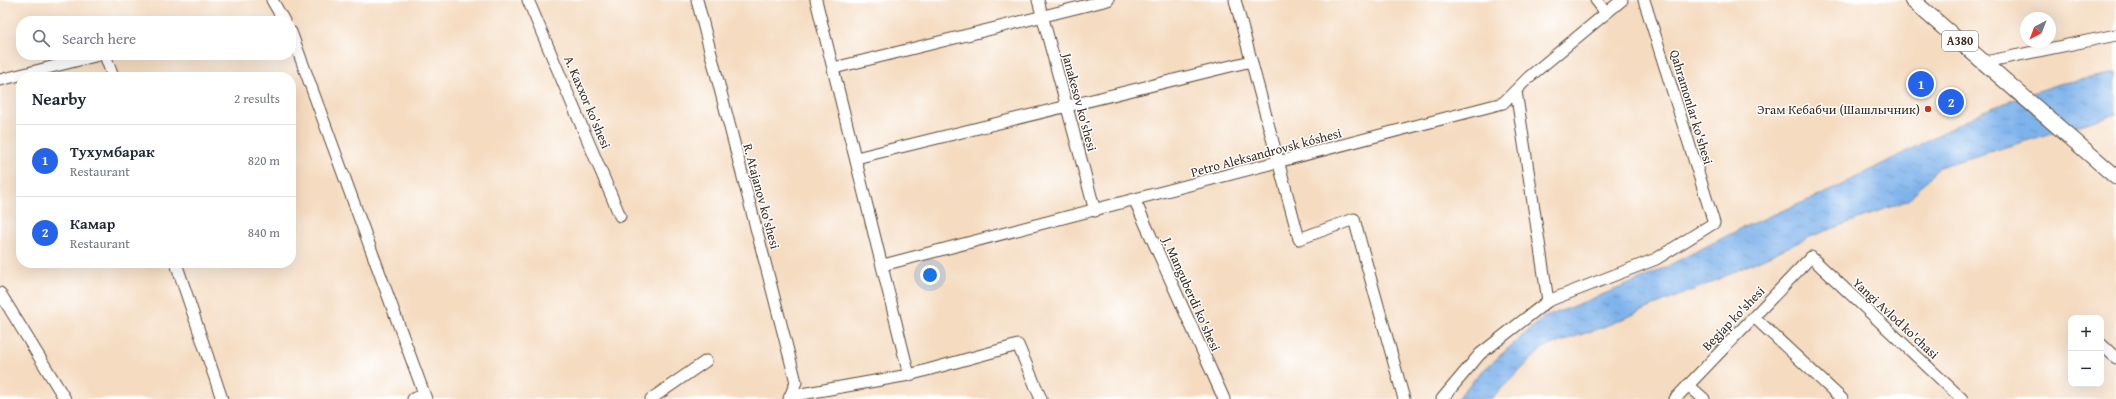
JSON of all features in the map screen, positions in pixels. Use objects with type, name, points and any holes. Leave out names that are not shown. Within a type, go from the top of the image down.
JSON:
[{"type":"highway","name":"A380","points":[[1912,0],[2116,177]]},
{"type":"street","points":[[272,0],[281,16]]},
{"type":"street","name":"A. Kaxxor ko'shesi","points":[[528,0],[620,216]]},
{"type":"street","name":"R. Atajanov ko'shesi","points":[[697,0],[796,382],[789,398]]},
{"type":"street","points":[[816,0],[883,265],[909,375]]},
{"type":"street","name":"Janakesov ko'shesi","points":[[1038,0],[1095,211]]},
{"type":"street","points":[[834,68],[1108,0]]},
{"type":"street","points":[[1235,0],[1299,239],[1354,219],[1404,399]]},
{"type":"street","points":[[1596,0],[1606,13]]},
{"type":"street","name":"Petro Aleksandrovsk kóshesi","points":[[883,265],[1135,201],[1503,104],[1529,77],[1622,0]]},
{"type":"street","name":"Qahramonlar ko'shesi","points":[[1548,301],[1656,259],[1714,223],[1644,0]]},
{"type":"street","points":[[1985,62],[2116,35]]},
{"type":"street","points":[[296,46],[425,397],[413,399]]},
{"type":"street","points":[[32,72],[79,60]]},
{"type":"street","points":[[107,60],[111,72]]},
{"type":"street","points":[[856,158],[1251,61]]},
{"type":"street","points":[[0,80],[16,76]]},
{"type":"street","points":[[1442,399],[1480,354],[1548,301],[1516,91]]},
{"type":"street","name":"J. Manguberdi ko'shesi","points":[[1135,201],[1224,399]]},
{"type":"street","name":"Begjap ko'shesi","points":[[1674,399],[1811,257]]},
{"type":"street","name":"Yangi Avlod ko'chasi","points":[[1811,257],[1962,399]]},
{"type":"street","points":[[178,268],[222,399]]},
{"type":"street","points":[[0,293],[65,399]]},
{"type":"street","points":[[1754,317],[1842,399]]},
{"type":"street","points":[[789,398],[836,394],[1018,345],[1041,399]]},
{"type":"street","points":[[2104,347],[2116,358]]},
{"type":"street","points":[[651,399],[706,361]]},
{"type":"street","points":[[1688,385],[1704,399]]},
{"type":"water","points":[[2116,73],[2116,114],[1939,167],[1909,200],[1810,237],[1710,283],[1603,327],[1543,348],[1491,399],[1457,399],[1479,374],[1543,318],[1644,278],[1746,226],[1830,191],[1986,110],[2058,84]]},
{"type":"place","name":"Тухумбарак","points":[[1921,84]]},
{"type":"place","name":"Камар","points":[[1951,102]]},
{"type":"place","name":"Эгам Кебабчи (Шашлычник)","points":[[1928,109]]}]
